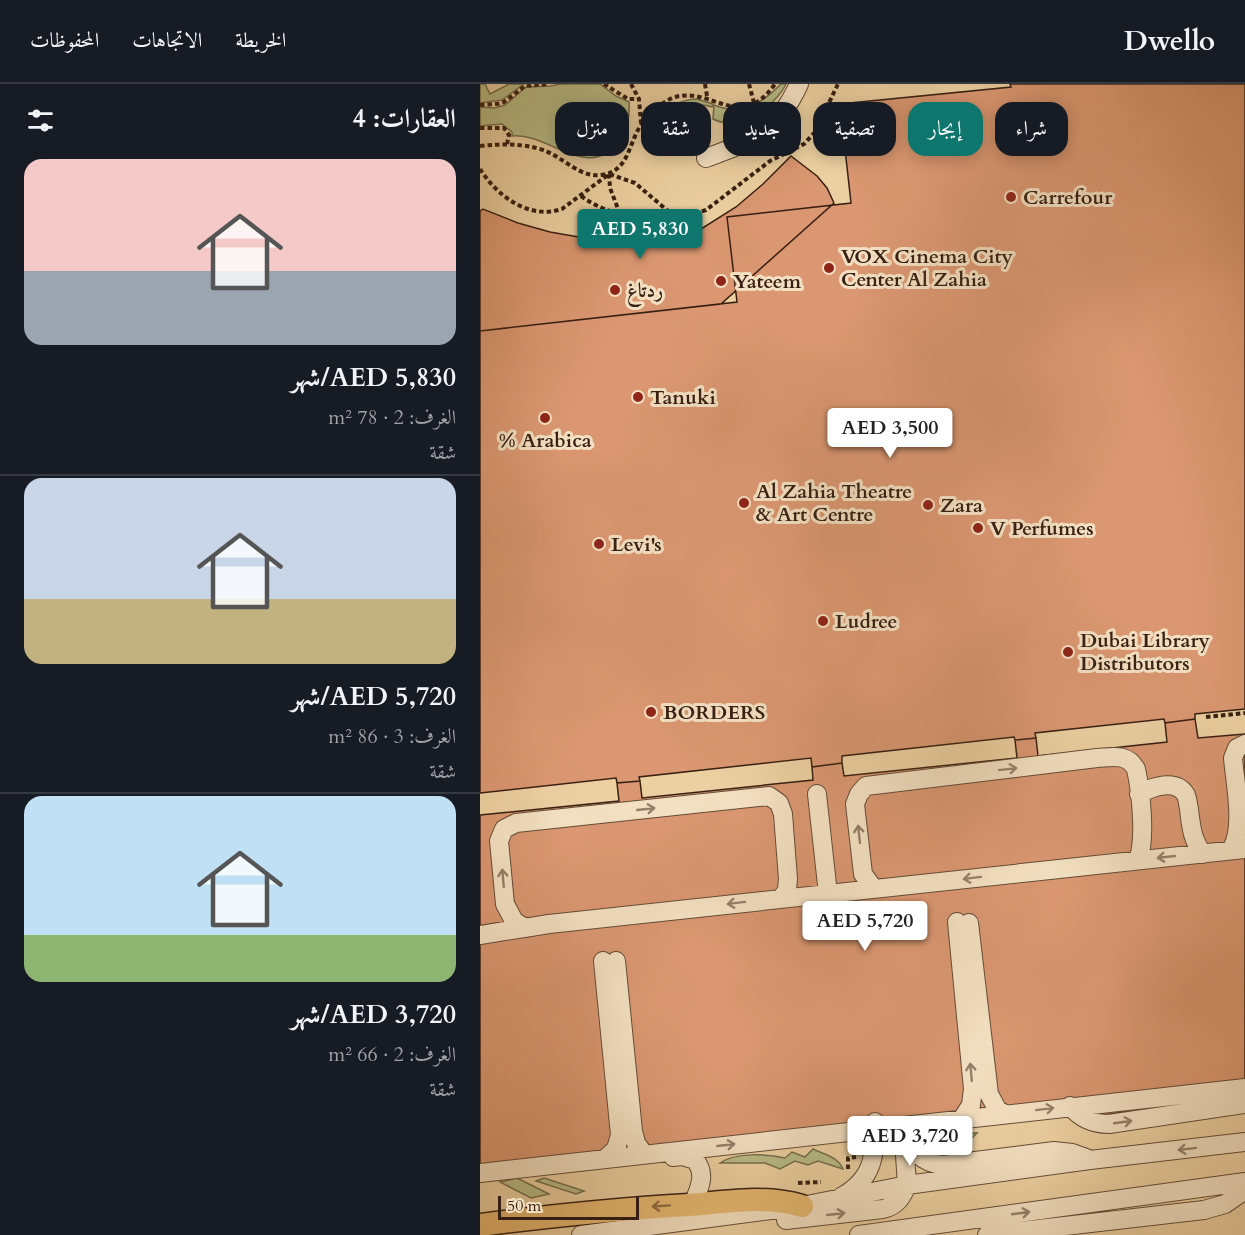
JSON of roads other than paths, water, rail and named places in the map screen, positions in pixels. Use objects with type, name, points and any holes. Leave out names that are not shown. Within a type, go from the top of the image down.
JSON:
[{"type":"main road","points":[[480,1225],[615,1209],[765,1199],[802,1206]]},
{"type":"street","points":[[706,158],[750,142],[764,134],[784,112],[800,84]]},
{"type":"street","points":[[480,935],[525,928],[1238,849],[1233,758],[1237,748],[1245,744]]},
{"type":"street","points":[[874,889],[863,874],[855,804],[862,789],[871,784],[1122,756],[1136,769],[1142,842],[1138,860]]},
{"type":"street","points":[[1139,794],[1170,785],[1180,789],[1188,800],[1193,837],[1203,854]]},
{"type":"street","points":[[817,794],[828,894]]},
{"type":"street","points":[[525,928],[514,921],[507,911],[499,841],[501,834],[509,825],[516,823],[769,796],[779,802],[783,814],[788,879],[787,890],[781,899]]},
{"type":"street","points":[[962,1119],[971,1106],[973,1089],[963,923],[989,1094],[997,1109],[1004,1114]]},
{"type":"street","points":[[606,1158],[616,1149],[620,1135],[610,961],[633,1131],[636,1143],[644,1154]]},
{"type":"street","points":[[480,1174],[606,1158],[1245,1088]]},
{"type":"street","points":[[1070,1106],[1084,1118],[1100,1124],[1109,1124],[1245,1104]]},
{"type":"street","points":[[838,1199],[857,1185],[871,1166],[874,1154],[875,1122]]},
{"type":"street","points":[[653,1235],[889,1208],[900,1200],[907,1185],[903,1126],[916,1154],[933,1164],[943,1165],[1054,1151],[1072,1153],[1090,1160]]},
{"type":"street","points":[[581,1235],[802,1206],[907,1185],[1245,1142]]},
{"type":"street","points":[[480,1174],[682,1156],[695,1160],[702,1171],[702,1179],[693,1204]]},
{"type":"street","points":[[859,1235],[1245,1182]]},
{"type":"street","points":[[998,1234],[1204,1210],[1225,1204],[1245,1190]]},
{"type":"place","name":"Carrefour","points":[[1011,197]]},
{"type":"place","name":"VOX Cinema City Center Al Zahia","points":[[829,268]]},
{"type":"place","name":"Yateem","points":[[721,281]]},
{"type":"place","name":"ردتاغ","points":[[615,290]]},
{"type":"place","name":"Tanuki","points":[[638,397]]},
{"type":"place","name":"% Arabica","points":[[545,418]]},
{"type":"place","name":"Al Zahia Theatre & Art Centre","points":[[744,503]]},
{"type":"place","name":"Zara","points":[[928,505]]},
{"type":"place","name":"V Perfumes","points":[[978,528]]},
{"type":"place","name":"Levi's","points":[[599,544]]},
{"type":"place","name":"Ludree","points":[[823,621]]},
{"type":"place","name":"Dubai Library Distributors","points":[[1068,652]]},
{"type":"place","name":"BORDERS","points":[[651,712]]}]
